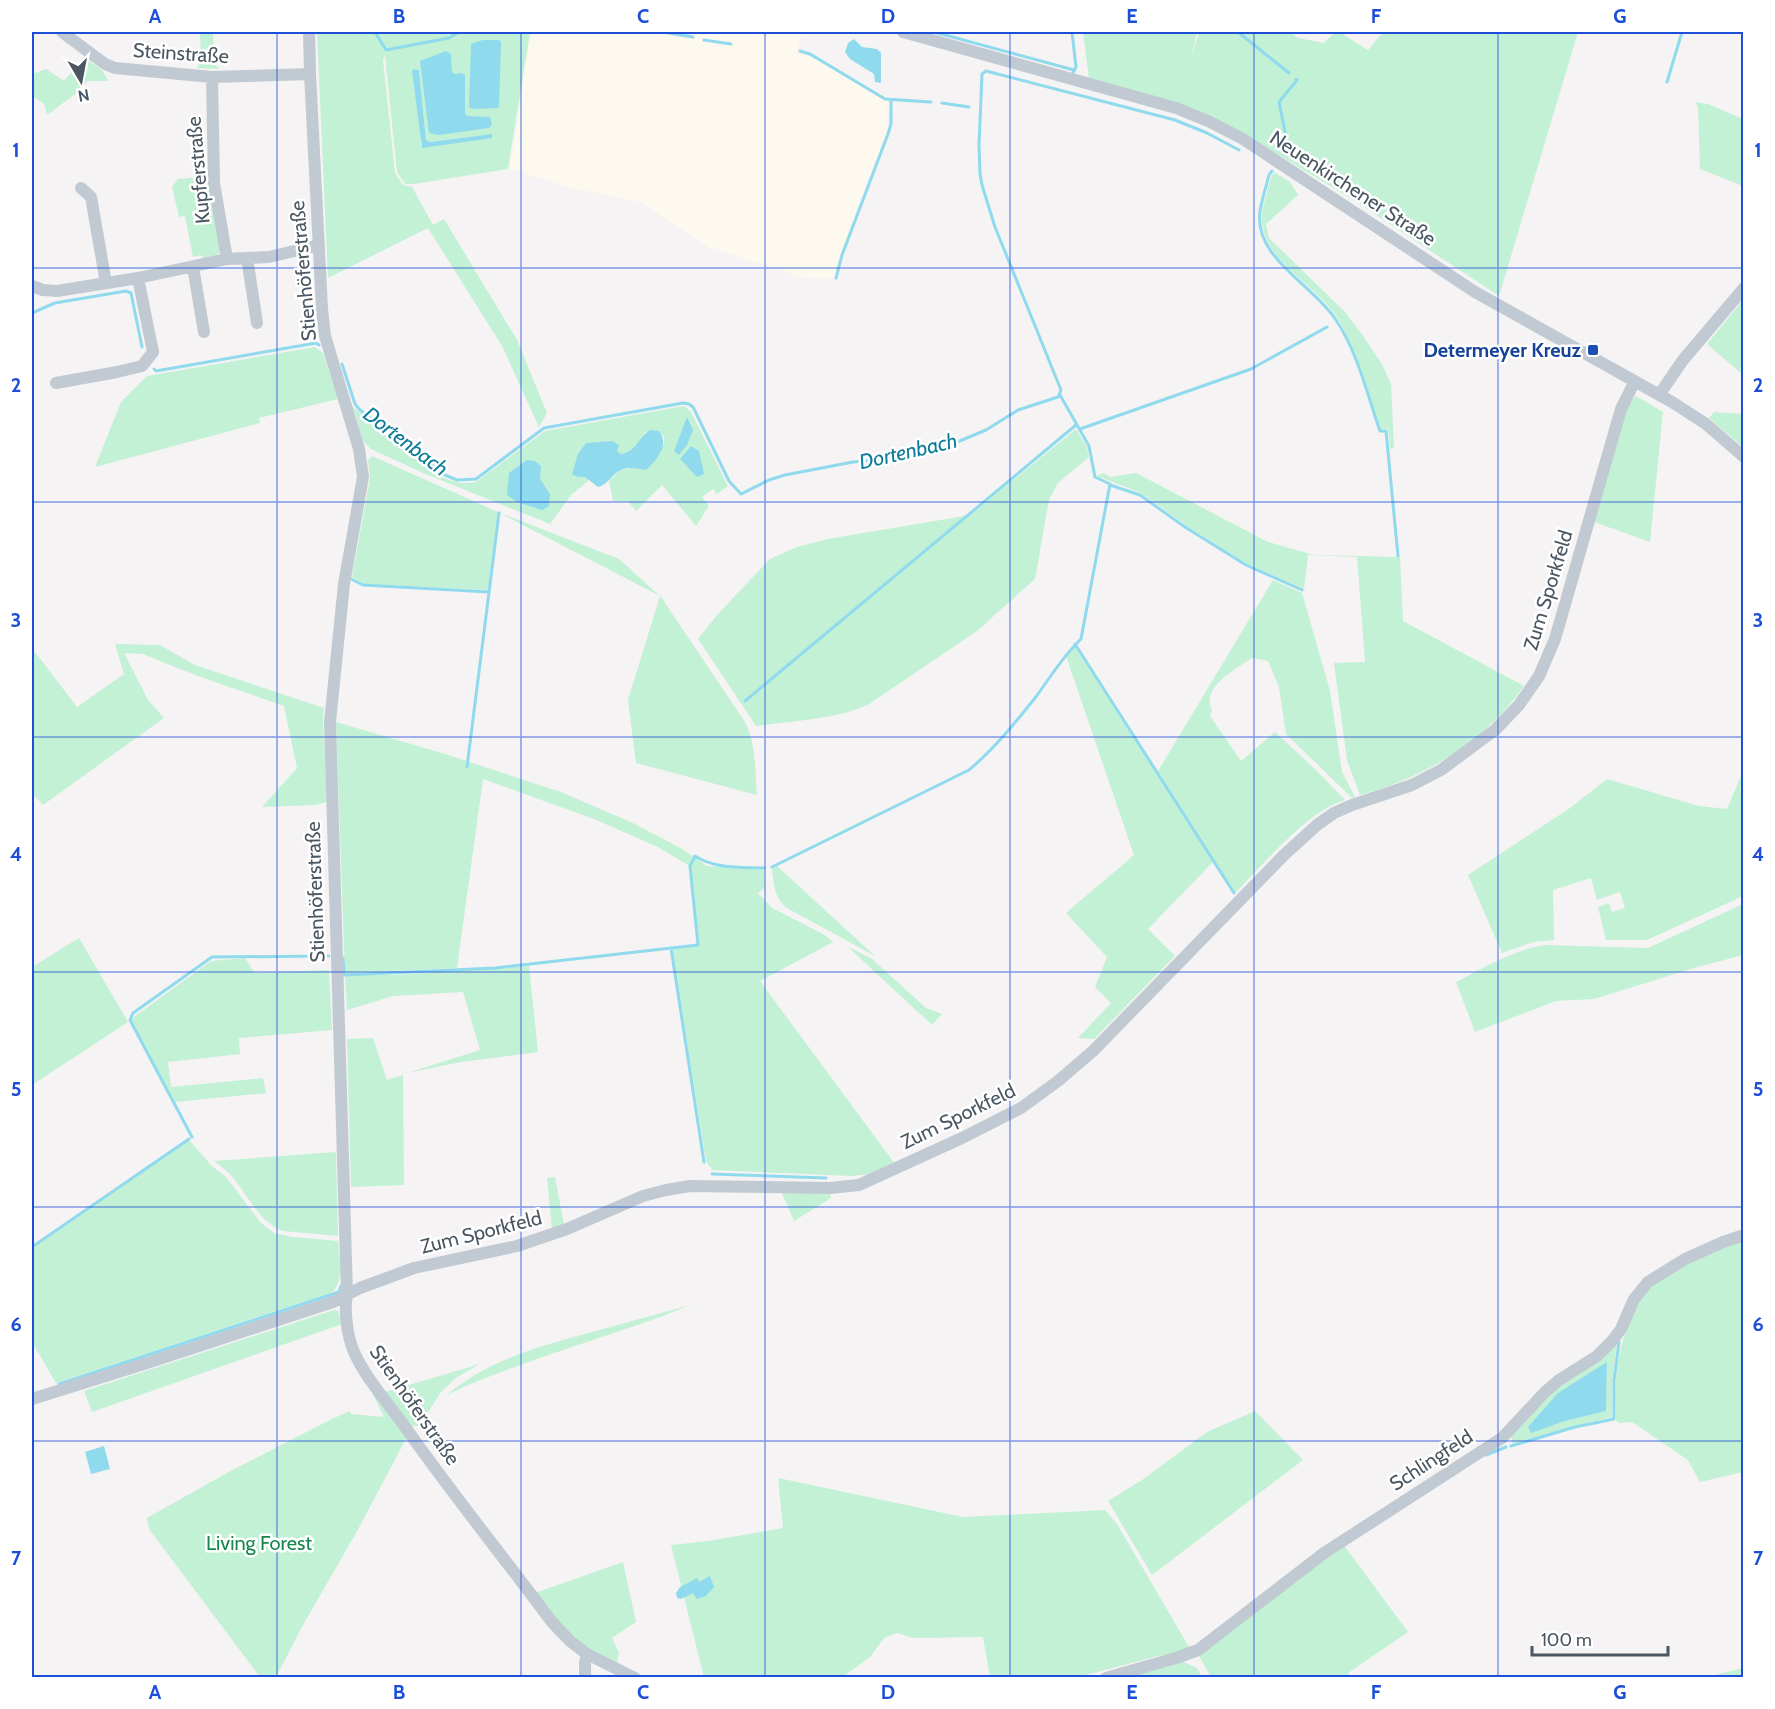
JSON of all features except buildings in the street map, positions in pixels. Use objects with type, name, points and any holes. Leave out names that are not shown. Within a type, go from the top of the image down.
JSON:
[{"type":"street","name":"Steinstraße","points":[[62,32],[105,64],[115,68],[212,77],[310,74]]},
{"type":"street","name":"Stienhöferstraße","points":[[309,32],[325,336],[359,449],[363,477],[344,584],[330,722],[345,1303],[351,1345],[355,1355],[412,1437],[551,1621],[570,1641],[587,1654]]},
{"type":"street","name":"Neuenkirchener Straße","points":[[903,32],[1176,108],[1208,121],[1296,173],[1475,292],[1659,394],[1706,424],[1743,458]]},
{"type":"street","name":"Kupferstraße","points":[[212,77],[214,183],[226,260]]},
{"type":"street","points":[[81,188],[91,197],[106,283]]},
{"type":"street","points":[[32,286],[57,291],[138,278],[226,260],[269,256],[319,245]]},
{"type":"street","points":[[247,258],[257,323]]},
{"type":"street","points":[[193,267],[204,332]]},
{"type":"street","points":[[56,383],[142,366],[153,352],[138,278]]},
{"type":"street","points":[[1659,394],[1683,360],[1743,288]]},
{"type":"street","name":"Zum Sporkfeld","points":[[32,1399],[147,1364],[333,1302],[346,1294],[414,1268],[517,1246],[666,1190],[690,1186],[830,1188],[859,1185],[1007,1116],[1033,1100],[1093,1051],[1284,855],[1317,825],[1344,808],[1412,785],[1441,770],[1495,730],[1519,705],[1539,676],[1555,639],[1621,409],[1635,381]]},
{"type":"street","name":"Schlingfeld","points":[[1106,1677],[1198,1650],[1324,1553],[1507,1434],[1545,1392],[1559,1380],[1597,1356],[1612,1341],[1621,1329],[1634,1299],[1648,1282],[1685,1258],[1743,1235]]},
{"type":"street","points":[[585,1677],[587,1654],[635,1677]]},
{"type":"shaded area","points":[[531,32],[653,32],[689,39],[691,32],[802,32],[797,53],[809,56],[889,102],[887,130],[846,238],[834,278],[808,279],[709,247],[641,202],[572,188],[510,169]]},
{"type":"green space","points":[[200,32],[213,32],[214,63],[219,69],[197,68],[201,60]]},
{"type":"green space","points":[[317,32],[530,32],[508,169],[405,184],[397,172],[385,55],[383,60],[395,173],[403,185],[412,187],[433,225],[444,219],[517,340],[547,413],[539,427],[502,346],[428,228],[328,278]],"holes":[[[451,54],[452,72],[465,75],[465,114],[490,117],[429,133]],[[417,69],[419,70],[426,140],[430,142],[492,134],[421,146]]]},
{"type":"green space","points":[[1083,32],[1197,32],[1191,58],[1199,32],[1290,32],[1298,38],[1324,43],[1335,32],[1339,32],[1368,50],[1383,32],[1578,32],[1499,296],[1355,201],[1249,137],[1089,79]]},
{"type":"green space","points":[[84,57],[103,71],[108,81],[87,81],[82,89],[47,115],[44,104],[32,96],[32,74],[46,69],[64,81]]},
{"type":"green space","points":[[1695,102],[1708,104],[1743,119],[1743,186],[1700,169],[1698,107]]},
{"type":"green space","points":[[1274,172],[1290,182],[1298,195],[1266,224],[1269,238],[1345,312],[1382,364],[1391,384],[1394,448],[1390,449],[1388,429],[1381,429],[1357,359],[1338,319],[1329,306],[1279,258],[1270,245],[1264,231],[1262,213]]},
{"type":"green space","points":[[203,177],[209,182],[220,252],[215,256],[203,258],[201,255],[193,257],[185,216],[179,217],[172,187],[178,179]]},
{"type":"green space","points":[[1743,300],[1743,375],[1707,344]]},
{"type":"green space","points":[[315,347],[323,353],[338,399],[259,418],[260,423],[95,467],[121,402],[147,376]]},
{"type":"green space","points":[[1636,396],[1663,412],[1650,542],[1594,522],[1627,406]]},
{"type":"green space","points":[[684,406],[691,412],[728,486],[717,494],[713,489],[702,497],[709,506],[696,526],[662,485],[636,511],[628,501],[613,501],[609,481],[621,470],[631,468],[664,444],[664,437],[659,431],[645,432],[632,449],[621,454],[616,451],[578,477],[585,477],[589,480],[571,495],[550,524],[423,473],[371,449],[363,441],[353,407],[444,478],[468,483],[476,482],[545,431]]},
{"type":"green space","points":[[1714,412],[1743,414],[1743,447],[1709,418]]},
{"type":"green space","points":[[1076,429],[1087,447],[1089,457],[1058,483],[1049,500],[1035,579],[977,631],[869,704],[829,716],[756,726],[698,639],[718,614],[770,559],[797,547],[828,539],[970,515]]},
{"type":"green space","points":[[372,456],[498,512],[488,590],[364,584],[352,577],[370,478],[368,460]]},
{"type":"green space","points":[[1103,473],[1110,477],[1136,473],[1268,542],[1314,555],[1400,557],[1403,621],[1524,686],[1491,724],[1452,755],[1408,778],[1360,795],[1347,760],[1334,663],[1365,662],[1357,557],[1308,555],[1304,589],[1247,564],[1187,526],[1141,493],[1097,476]]},
{"type":"green space","points":[[498,512],[619,559],[660,596]]},
{"type":"green space","points":[[1273,580],[1302,593],[1330,691],[1342,772],[1355,797],[1352,798],[1286,734],[1279,687],[1268,661],[1252,658],[1222,679],[1211,694],[1210,716],[1241,761],[1275,732],[1345,800],[1316,815],[1301,827],[1235,893],[1158,771]]},
{"type":"green space","points":[[660,596],[749,730],[757,795],[636,763],[628,700]]},
{"type":"green space","points":[[115,644],[160,645],[195,665],[324,708],[327,802],[315,805],[262,807],[297,768],[284,706],[143,654],[124,653],[148,700],[164,718],[43,805],[32,793],[32,648],[77,707],[124,674]]},
{"type":"green space","points":[[1075,647],[1213,862],[1148,929],[1175,956],[1094,1039],[1078,1038],[1111,1003],[1095,987],[1107,957],[1066,913],[1134,855],[1066,656]]},
{"type":"green space","points":[[336,722],[445,754],[561,792],[635,824],[682,849],[707,866],[764,870],[765,888],[758,893],[772,908],[825,935],[833,942],[760,981],[895,1164],[871,1174],[851,1176],[712,1170],[706,1161],[672,949],[699,946],[691,867],[658,847],[594,819],[483,779],[457,968],[345,973]]},
{"type":"green space","points":[[1743,771],[1743,896],[1647,940],[1606,940],[1598,907],[1609,903],[1612,912],[1625,908],[1620,892],[1597,900],[1591,878],[1553,890],[1554,940],[1533,942],[1502,953],[1468,875],[1570,808],[1607,779],[1699,806],[1727,809]]},
{"type":"green space","points":[[777,866],[875,956],[785,907],[774,885],[772,869]]},
{"type":"green space","points":[[1743,904],[1743,955],[1594,999],[1556,1001],[1475,1032],[1456,982],[1510,955],[1533,947],[1545,945],[1648,948]]},
{"type":"green space","points":[[79,938],[128,1022],[32,1085],[32,967]]},
{"type":"green space","points":[[847,946],[872,959],[926,1008],[942,1014],[932,1025]]},
{"type":"green space","points":[[245,958],[255,973],[329,970],[332,1030],[239,1038],[240,1054],[168,1062],[171,1087],[263,1078],[266,1093],[175,1102],[131,1019],[211,961]]},
{"type":"green space","points":[[529,966],[538,1052],[461,1062],[407,1073],[480,1050],[463,992],[393,996],[347,1010],[345,976]]},
{"type":"green space","points":[[373,1038],[387,1080],[403,1075],[404,1185],[351,1187],[347,1039]]},
{"type":"green space","points":[[189,1140],[211,1165],[226,1177],[261,1223],[274,1233],[338,1241],[340,1276],[335,1289],[331,1293],[56,1383],[35,1347],[32,1348],[32,1249]]},
{"type":"green space","points":[[336,1152],[338,1236],[283,1231],[274,1226],[259,1213],[229,1173],[214,1161]]},
{"type":"green space","points":[[555,1177],[564,1225],[552,1229],[547,1178]]},
{"type":"green space","points":[[781,1191],[830,1193],[831,1198],[794,1221]]},
{"type":"green space","points":[[1743,1239],[1743,1472],[1700,1482],[1688,1460],[1632,1422],[1616,1421],[1616,1381],[1619,1357],[1634,1311],[1645,1292],[1655,1282],[1677,1268]]},
{"type":"green space","points":[[690,1305],[537,1359],[446,1396],[479,1373],[515,1356],[553,1343]]},
{"type":"green space","points":[[334,1310],[338,1311],[342,1324],[92,1412],[84,1391]]},
{"type":"green space","points":[[1617,1342],[1612,1380],[1612,1417],[1513,1444],[1511,1436],[1545,1398]],"holes":[[[1607,1362],[1606,1411],[1531,1432],[1528,1427]]]},
{"type":"green space","points":[[480,1364],[457,1377],[441,1392],[419,1426],[410,1426],[385,1392]]},
{"type":"green space","name":"Living Forest","points":[[364,1376],[407,1437],[276,1677],[260,1677],[149,1529],[147,1518],[225,1474],[350,1411],[351,1414],[384,1417]]},
{"type":"green space","points":[[1255,1411],[1303,1460],[1152,1575],[1108,1501],[1142,1480],[1207,1432]]},
{"type":"green space","points":[[778,1478],[963,1517],[1105,1510],[1117,1524],[1190,1649],[1163,1658],[1162,1655],[1078,1677],[990,1677],[983,1637],[913,1638],[897,1633],[884,1638],[870,1657],[844,1677],[704,1677],[671,1545],[783,1528]]},
{"type":"green space","points":[[1343,1544],[1408,1632],[1348,1673],[1350,1677],[1211,1677],[1198,1654]]},
{"type":"green space","points":[[623,1562],[636,1622],[612,1638],[619,1653],[617,1663],[589,1650],[556,1620],[535,1593]]},
{"type":"green space","points":[[1181,1661],[1197,1668],[1202,1677],[1119,1678]]},
{"type":"green space","points":[[1743,1668],[1743,1677],[1707,1677]]},
{"type":"water","points":[[854,39],[862,47],[877,49],[881,53],[881,83],[875,82],[874,74],[850,59],[845,52],[848,43]]},
{"type":"water","points":[[483,40],[501,42],[499,106],[498,108],[473,109],[469,107],[471,44]]},
{"type":"water","points":[[446,51],[451,54],[452,72],[465,75],[465,114],[490,117],[492,125],[489,128],[439,135],[429,133],[420,61]]},
{"type":"water","points":[[419,70],[426,140],[430,142],[492,134],[492,138],[422,148],[412,71]]},
{"type":"water","points":[[687,417],[693,430],[687,445],[679,455],[674,451]]},
{"type":"water","points":[[651,430],[659,431],[663,447],[658,457],[646,470],[624,469],[598,487],[585,477],[572,474],[578,454],[586,443],[613,441],[619,446],[617,451],[621,454],[631,450]]},
{"type":"water","points":[[691,446],[699,451],[704,474],[697,477],[680,459]]},
{"type":"water","points":[[527,460],[535,461],[541,466],[540,479],[550,494],[549,506],[542,510],[517,502],[507,495],[509,473]]},
{"type":"water","points":[[1607,1362],[1606,1411],[1565,1421],[1531,1433],[1528,1427],[1558,1393]]},
{"type":"water","points":[[104,1446],[110,1469],[91,1474],[85,1452]]},
{"type":"water","points":[[710,1576],[714,1587],[706,1596],[697,1599],[693,1593],[681,1599],[677,1598],[676,1593],[680,1587],[697,1578],[699,1582]]},
{"type":"waterway","points":[[375,32],[386,50],[449,38],[459,32]]},
{"type":"waterway","points":[[663,32],[693,37]]},
{"type":"waterway","points":[[934,32],[1074,70]]},
{"type":"waterway","points":[[1072,32],[1076,67],[1073,73]]},
{"type":"waterway","points":[[1238,32],[1289,73]]},
{"type":"waterway","points":[[1667,82],[1682,32]]},
{"type":"waterway","points":[[704,40],[731,44]]},
{"type":"waterway","points":[[800,51],[810,54],[885,99],[931,102]]},
{"type":"waterway","name":"Dortenbach","points":[[342,364],[355,404],[360,410],[445,475],[457,480],[476,479],[544,428],[683,403],[693,407],[729,481],[741,494],[785,475],[943,448],[986,430],[1018,410],[1058,397],[1061,390],[995,227],[982,185],[979,145],[982,74],[986,71],[1175,120],[1207,133],[1239,150]]},
{"type":"waterway","points":[[1284,154],[1288,147],[1279,102],[1296,79]]},
{"type":"waterway","points":[[836,278],[842,255],[888,134],[891,124],[891,100]]},
{"type":"waterway","points":[[942,103],[969,107]]},
{"type":"waterway","points":[[1272,171],[1261,206],[1260,228],[1275,257],[1326,307],[1336,320],[1356,360],[1380,431],[1386,431],[1398,556]]},
{"type":"waterway","points":[[32,313],[55,303],[126,291],[131,293],[142,347]]},
{"type":"waterway","points":[[1080,429],[1251,369],[1327,327]]},
{"type":"waterway","points":[[154,369],[156,371],[316,343],[319,345]]},
{"type":"waterway","points":[[772,867],[969,770],[1012,726],[1062,660],[1081,639],[1110,484],[1095,477],[1089,446],[1060,395]]},
{"type":"waterway","points":[[745,701],[1076,425]]},
{"type":"waterway","points":[[1110,485],[1140,495],[1185,527],[1246,565],[1302,590]]},
{"type":"waterway","points":[[467,767],[499,513]]},
{"type":"waterway","points":[[351,579],[363,585],[489,592]]},
{"type":"waterway","points":[[1075,644],[1234,893]]},
{"type":"waterway","points":[[343,958],[344,975],[495,968],[698,945],[690,866],[695,856],[720,865],[764,868]]},
{"type":"waterway","points":[[671,948],[704,1162]]},
{"type":"waterway","points":[[192,1137],[130,1020],[133,1013],[212,957],[329,956]]},
{"type":"waterway","points":[[32,1247],[189,1139]]},
{"type":"waterway","points":[[712,1174],[826,1178]]},
{"type":"waterway","points":[[59,1384],[339,1292],[341,1286]]},
{"type":"waterway","points":[[1511,1446],[1575,1427],[1614,1419],[1614,1380],[1619,1342]]},
{"type":"waterway","points":[[1486,1455],[1506,1447]]},
{"type":"place","name":"Determeyer Kreuz","points":[[1593,350]]}]
